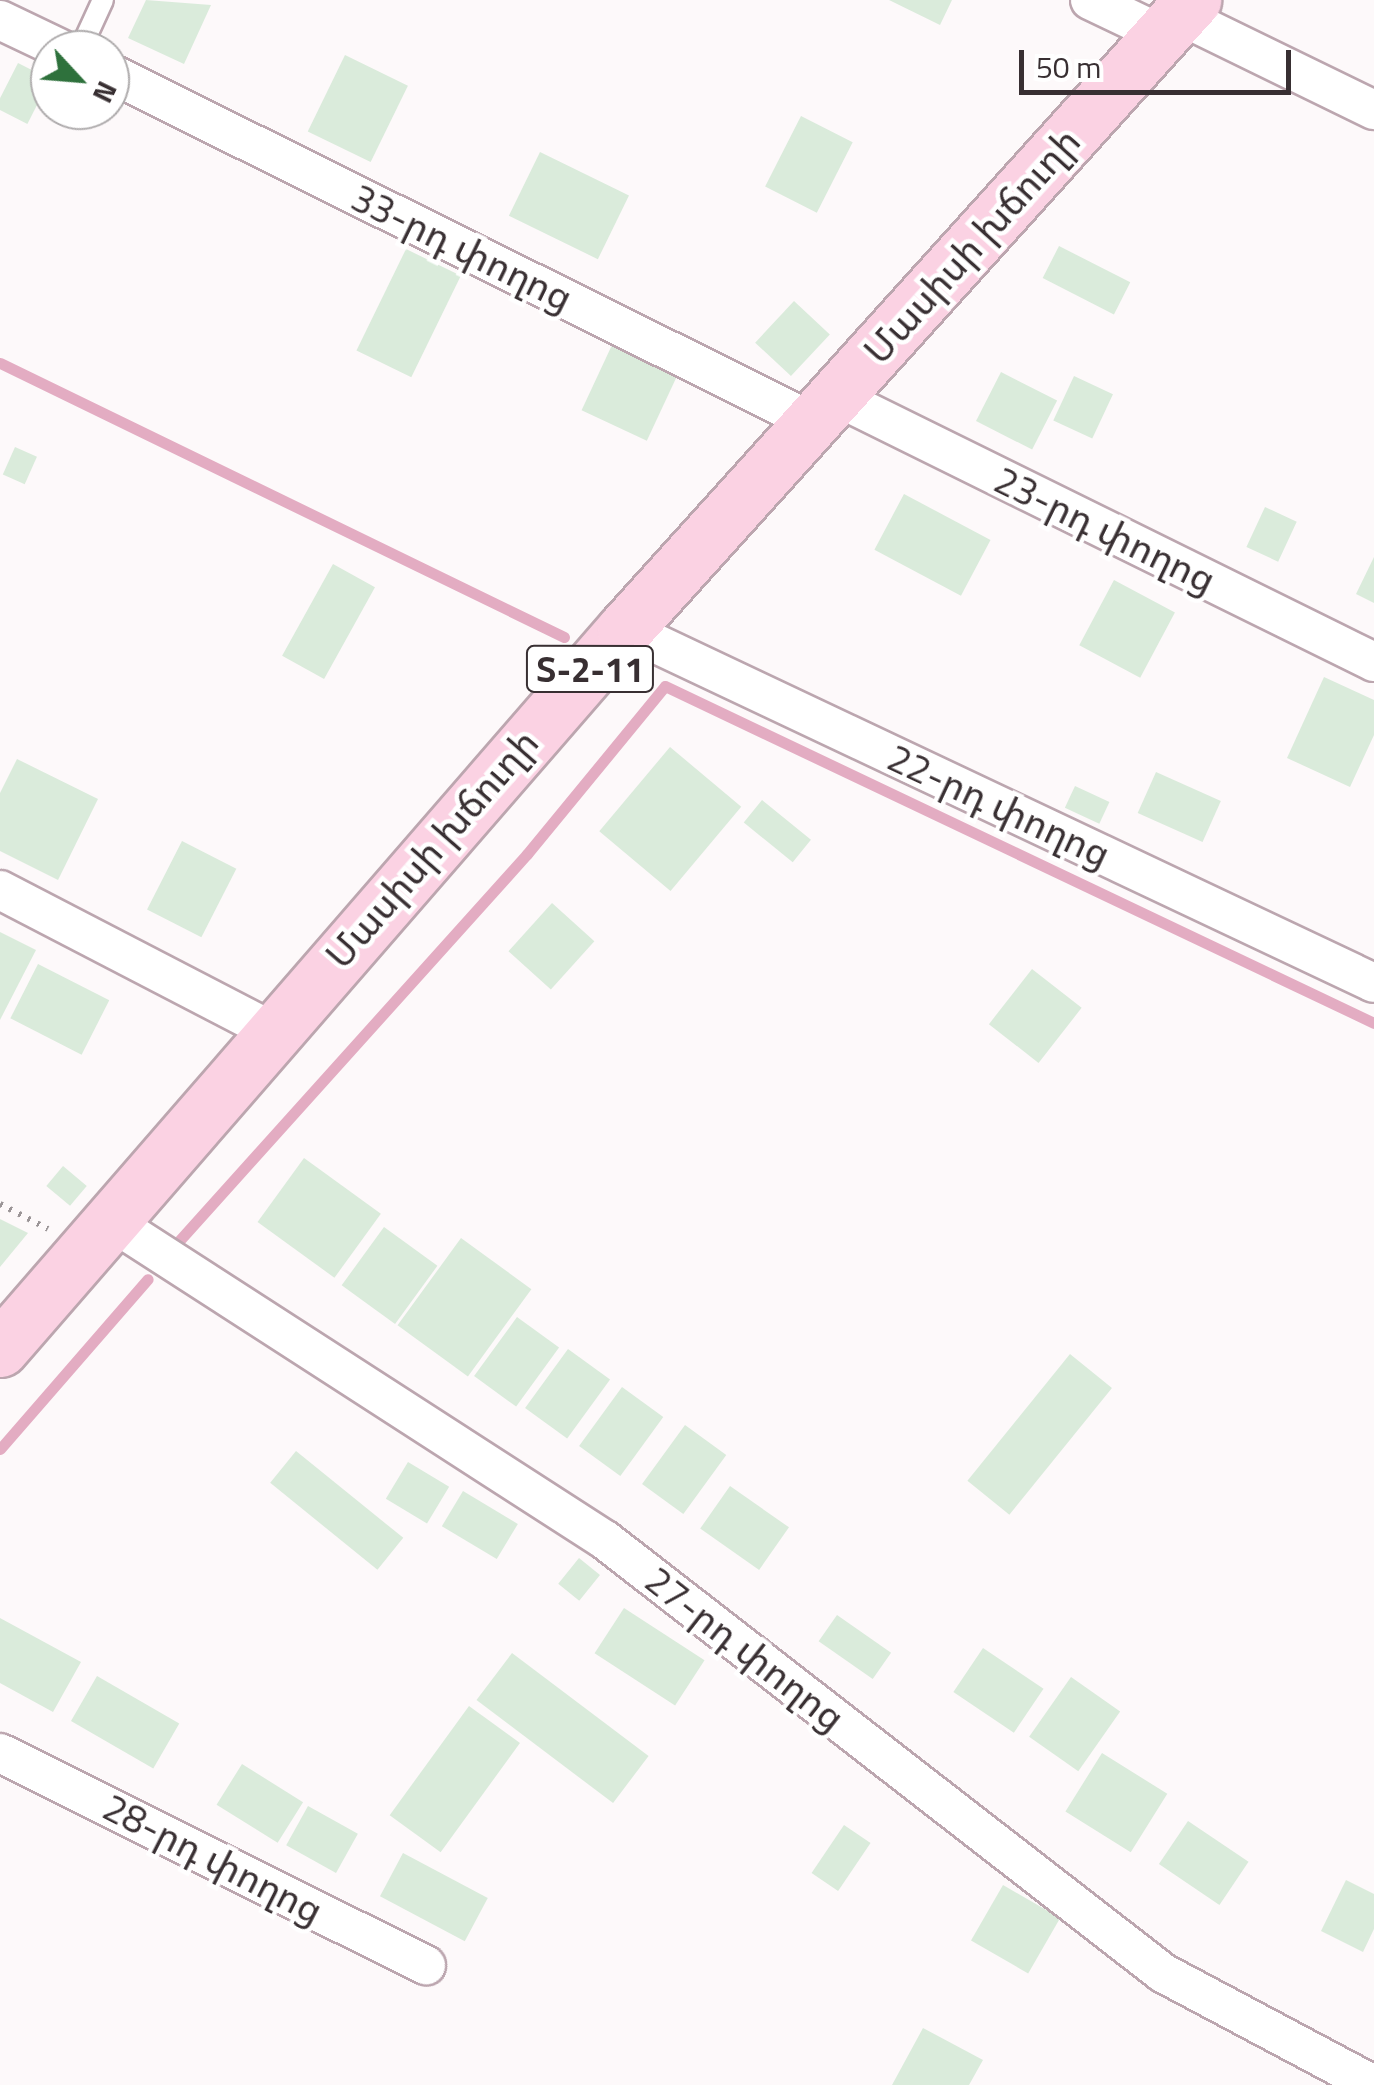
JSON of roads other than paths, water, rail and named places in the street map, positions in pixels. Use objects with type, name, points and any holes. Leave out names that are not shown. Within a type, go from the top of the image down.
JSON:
[{"type":"main road","name":"Մասիսի խճուղի","points":[[0,1349],[272,1031],[625,629],[1178,16]]},
{"type":"street","points":[[1090,0],[1178,16],[1374,110]]},
{"type":"street","points":[[0,20],[30,34]]},
{"type":"street","name":"33-րդ փողոց","points":[[130,82],[825,410]]},
{"type":"street","name":"23-րդ փողոց","points":[[825,410],[1374,662]]},
{"type":"street","name":"22-րդ փողոց","points":[[625,629],[1374,983]]},
{"type":"street","points":[[0,890],[272,1031]]},
{"type":"street","name":"27-րդ փողոց","points":[[109,1220],[605,1540],[1163,1973],[1374,2084]]},
{"type":"street","name":"28-րդ փողոց","points":[[0,1753],[426,1965]]},
{"type":"lane","points":[[89,30],[103,0]]},
{"type":"waterway","points":[[0,363],[564,637]]},
{"type":"waterway","points":[[178,1242],[527,854],[665,686],[1374,1023]]},
{"type":"waterway","points":[[0,1449],[148,1279]]}]
